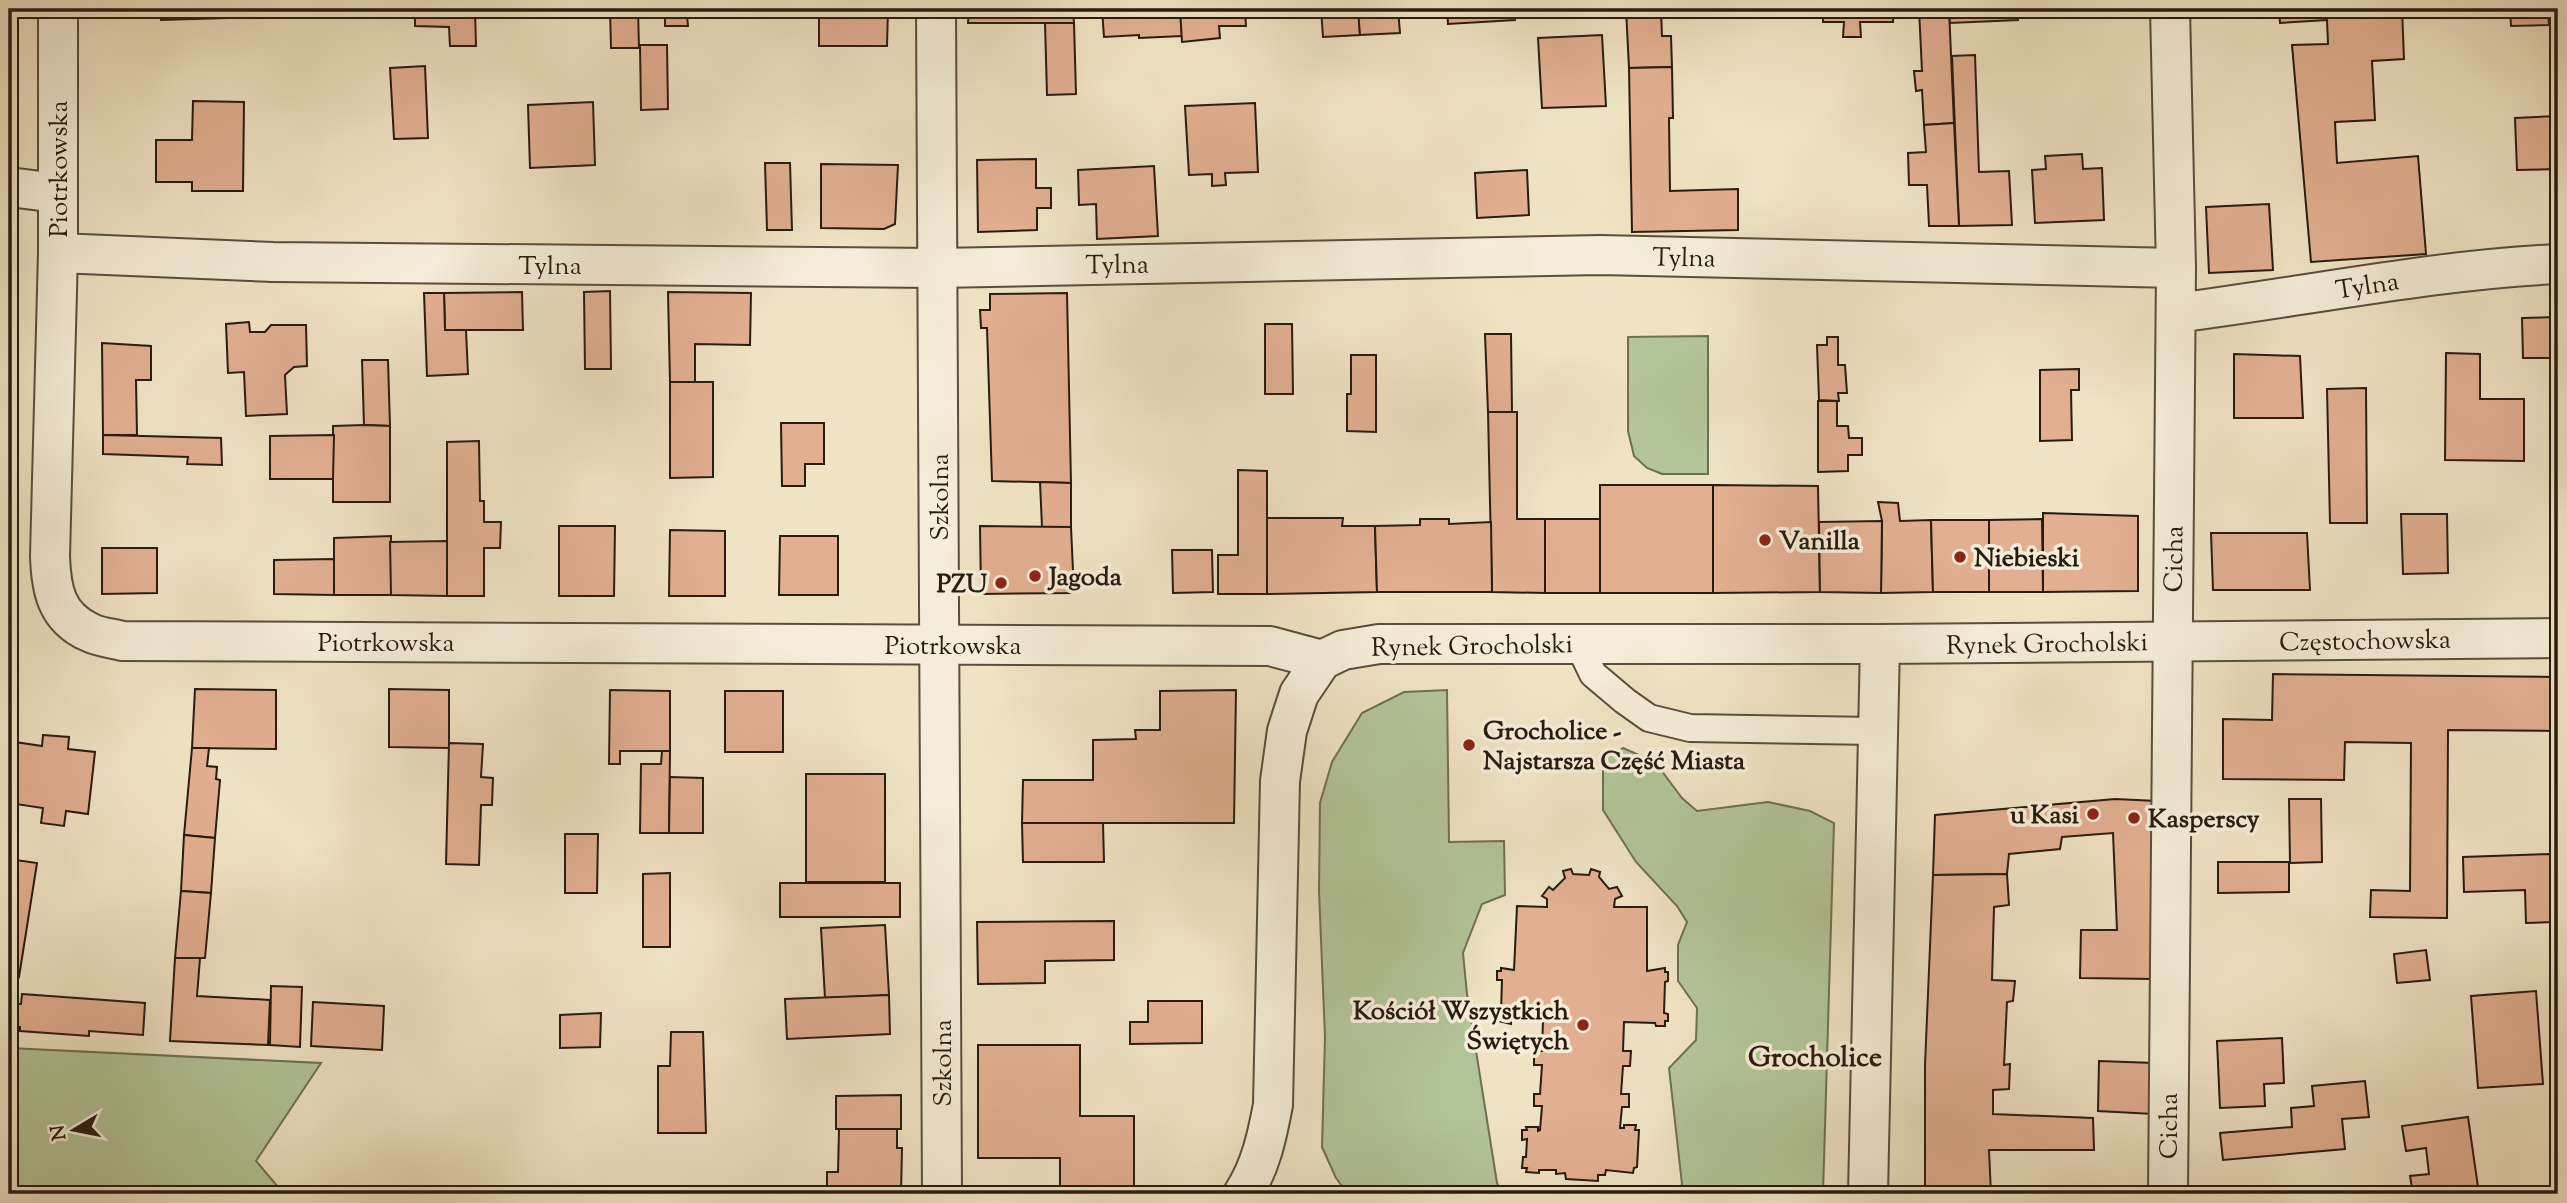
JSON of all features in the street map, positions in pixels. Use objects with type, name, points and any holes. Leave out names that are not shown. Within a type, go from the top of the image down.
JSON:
[{"type":"street","name":"Piotrkowska","points":[[58,9],[58,253],[51,585],[62,611],[88,632],[122,641],[1270,646],[1322,660]]},
{"type":"street","name":"Szkolna","points":[[936,9],[942,1194]]},
{"type":"street","name":"Cicha","points":[[2168,1194],[2176,313],[2170,9]]},
{"type":"street","points":[[9,187],[57,193]]},
{"type":"street","name":"Tylna","points":[[58,253],[273,262],[938,268],[1600,255],[2176,268]]},
{"type":"street","name":"Tylna","points":[[2176,313],[2394,280],[2558,264]]},
{"type":"street","name":"Częstochowska","points":[[2171,642],[2558,638]]},
{"type":"street","name":"Rynek Grocholski","points":[[1322,660],[1343,650],[1379,645],[2171,642]]},
{"type":"street","points":[[1868,1194],[1880,644]]},
{"type":"street","points":[[1243,1194],[1253,1179],[1266,1143],[1273,1105],[1280,781],[1285,744],[1299,694],[1322,660]]},
{"type":"lane","points":[[1578,643],[1593,674],[1649,718],[1690,728],[1877,731]]},
{"type":"green space","points":[[1708,336],[1708,474],[1662,474],[1647,468],[1634,456],[1628,431],[1628,337]]},
{"type":"green space","points":[[1447,690],[1449,842],[1504,841],[1505,895],[1482,904],[1463,953],[1497,1183],[1502,1194],[1348,1194],[1336,1178],[1322,1147],[1325,1037],[1319,891],[1320,803],[1332,762],[1362,713],[1404,692]]},
{"type":"green space","points":[[1623,748],[1655,762],[1682,798],[1697,811],[1768,802],[1810,811],[1834,823],[1823,1194],[1678,1194],[1682,1184],[1669,1068],[1696,1040],[1697,1008],[1678,981],[1678,945],[1687,922],[1677,906],[1636,862],[1603,810],[1603,759]]},
{"type":"green space","points":[[9,1048],[321,1063],[256,1161],[284,1194],[9,1194]]},
{"type":"building","points":[[160,9],[227,9],[227,18],[161,20]]},
{"type":"building","points":[[415,9],[475,9],[476,46],[450,46],[449,27],[415,26]]},
{"type":"building","points":[[610,9],[638,9],[639,48],[611,48]]},
{"type":"building","points":[[638,9],[714,9],[714,14],[687,15],[688,26],[665,26],[665,16],[638,16]]},
{"type":"building","points":[[819,9],[888,9],[887,46],[819,46]]},
{"type":"building","points":[[969,9],[1073,9],[1074,23],[968,23]]},
{"type":"building","points":[[1102,9],[1180,9],[1182,36],[1104,37]]},
{"type":"building","points":[[1180,9],[1245,9],[1246,26],[1219,26],[1220,38],[1182,42]]},
{"type":"building","points":[[1321,9],[1358,9],[1360,35],[1323,37]]},
{"type":"building","points":[[1358,9],[1398,9],[1400,33],[1360,35]]},
{"type":"building","points":[[1447,9],[1514,9],[1515,20],[1448,24]]},
{"type":"building","points":[[1626,9],[1661,9],[1662,36],[1671,36],[1672,67],[1629,68]]},
{"type":"building","points":[[1823,9],[1894,9],[1893,22],[1860,22],[1861,37],[1843,37],[1844,22],[1823,22]]},
{"type":"building","points":[[1919,9],[1949,9],[1954,123],[1924,125],[1922,90],[1916,91],[1914,71],[1922,71]]},
{"type":"building","points":[[1949,9],[2017,9],[2018,20],[1950,23]]},
{"type":"building","points":[[2279,9],[2402,9],[2404,59],[2372,61],[2375,120],[2335,122],[2337,163],[2418,156],[2426,254],[2311,262],[2292,45],[2328,44],[2327,20],[2280,23]]},
{"type":"building","points":[[2510,9],[2548,9],[2549,25],[2511,26]]},
{"type":"building","points":[[1045,23],[1074,23],[1076,94],[1047,95]]},
{"type":"building","points":[[1602,35],[1606,106],[1542,108],[1538,38]]},
{"type":"building","points":[[640,45],[667,45],[668,109],[641,110]]},
{"type":"building","points":[[1975,55],[1979,172],[2009,171],[2012,225],[1959,226],[1952,56]]},
{"type":"building","points":[[425,66],[428,138],[394,139],[390,68]]},
{"type":"building","points":[[1672,67],[1673,118],[1669,118],[1670,191],[1738,189],[1738,230],[1632,232],[1629,68]]},
{"type":"building","points":[[193,101],[244,102],[243,191],[192,191],[192,182],[156,182],[156,140],[192,140]]},
{"type":"building","points":[[593,102],[595,165],[530,168],[528,105]]},
{"type":"building","points":[[1255,103],[1258,172],[1225,173],[1226,185],[1212,186],[1212,174],[1189,175],[1185,106]]},
{"type":"building","points":[[2558,116],[2558,169],[2517,170],[2515,118]]},
{"type":"building","points":[[1954,123],[1959,226],[1929,226],[1927,185],[1909,185],[1908,153],[1926,152],[1924,125]]},
{"type":"building","points":[[2082,154],[2083,169],[2102,168],[2104,220],[2035,223],[2032,170],[2046,169],[2045,156]]},
{"type":"building","points":[[1036,159],[1036,188],[1051,188],[1051,208],[1037,208],[1037,230],[978,232],[977,160]]},
{"type":"building","points":[[765,163],[790,163],[792,230],[767,230]]},
{"type":"building","points":[[821,164],[898,165],[895,224],[884,229],[821,228]]},
{"type":"building","points":[[1154,166],[1158,236],[1097,239],[1096,204],[1079,205],[1078,170]]},
{"type":"building","points":[[1527,170],[1529,215],[1477,218],[1475,173]]},
{"type":"building","points":[[2269,204],[2273,270],[2209,273],[2206,207]]},
{"type":"building","points":[[610,291],[611,369],[585,369],[584,292]]},
{"type":"building","points":[[522,292],[523,330],[445,330],[444,293]]},
{"type":"building","points":[[668,292],[751,293],[750,345],[695,344],[695,382],[670,382]]},
{"type":"building","points":[[424,293],[444,293],[445,330],[466,330],[468,374],[427,376]]},
{"type":"building","points":[[1067,293],[1071,483],[992,481],[987,328],[981,328],[980,310],[990,310],[990,294]]},
{"type":"building","points":[[2555,317],[2555,358],[2523,358],[2522,318]]},
{"type":"building","points":[[249,322],[250,332],[265,332],[271,325],[306,325],[307,366],[294,367],[285,375],[287,414],[246,416],[244,372],[228,373],[226,324]]},
{"type":"building","points":[[1265,324],[1292,324],[1293,394],[1265,394]]},
{"type":"building","points":[[1485,334],[1511,334],[1512,412],[1488,412]]},
{"type":"building","points":[[1827,337],[1838,337],[1838,365],[1845,365],[1847,393],[1838,393],[1839,401],[1819,400],[1817,345],[1827,345]]},
{"type":"building","points":[[102,343],[151,346],[151,380],[136,380],[137,435],[103,435]]},
{"type":"building","points":[[2446,353],[2480,354],[2480,399],[2524,399],[2524,461],[2445,460]]},
{"type":"building","points":[[2234,354],[2300,356],[2303,418],[2234,418]]},
{"type":"building","points":[[1351,355],[1376,355],[1376,432],[1347,431]]},
{"type":"building","points":[[362,360],[388,360],[390,426],[364,425]]},
{"type":"building","points":[[2079,369],[2079,390],[2071,390],[2072,440],[2040,441],[2040,370]]},
{"type":"building","points":[[670,382],[713,382],[713,477],[670,478]]},
{"type":"building","points":[[2366,388],[2367,523],[2330,523],[2327,389]]},
{"type":"building","points":[[1818,401],[1837,401],[1837,426],[1848,426],[1849,438],[1862,438],[1862,455],[1848,455],[1848,471],[1818,472]]},
{"type":"building","points":[[1488,412],[1517,412],[1517,519],[1545,519],[1545,593],[1492,592]]},
{"type":"building","points":[[781,423],[824,423],[824,464],[805,464],[805,486],[782,486]]},
{"type":"building","points":[[333,426],[390,426],[390,502],[333,502]]},
{"type":"building","points":[[103,435],[221,438],[222,465],[187,464],[188,457],[103,454]]},
{"type":"building","points":[[334,435],[333,479],[270,479],[270,436]]},
{"type":"building","points":[[479,441],[480,501],[484,501],[484,522],[501,522],[500,548],[484,548],[484,596],[447,596],[447,442]]},
{"type":"building","points":[[1238,470],[1267,471],[1267,594],[1218,594],[1218,555],[1238,555]]},
{"type":"building","points":[[1040,482],[1071,483],[1071,527],[1042,527]]},
{"type":"building","points":[[1600,485],[1713,485],[1713,593],[1600,593]]},
{"type":"building","points":[[1713,485],[1818,486],[1820,592],[1713,593]]},
{"type":"building","points":[[1878,502],[1898,503],[1900,521],[1931,520],[1933,592],[1881,593],[1882,521]]},
{"type":"building","points":[[2043,513],[2138,516],[2138,591],[2043,592]]},
{"type":"building","points":[[2401,514],[2447,514],[2448,573],[2403,574]]},
{"type":"building","points":[[1267,518],[1343,518],[1342,526],[1375,526],[1377,592],[1267,594]]},
{"type":"building","points":[[1420,519],[1449,519],[1449,524],[1491,522],[1492,592],[1377,592],[1375,526],[1420,525]]},
{"type":"building","points":[[1545,519],[1600,519],[1600,593],[1545,593]]},
{"type":"building","points":[[2042,519],[2043,592],[1989,592],[1989,520]]},
{"type":"building","points":[[1931,520],[1989,520],[1989,592],[1933,592]]},
{"type":"building","points":[[1882,521],[1881,593],[1820,592],[1819,522]]},
{"type":"building","points":[[559,526],[615,526],[614,596],[559,596]]},
{"type":"building","points":[[980,526],[1071,527],[1074,593],[981,594]]},
{"type":"building","points":[[670,530],[725,531],[725,596],[669,596]]},
{"type":"building","points":[[2211,533],[2307,533],[2310,590],[2213,590]]},
{"type":"building","points":[[391,536],[391,595],[334,595],[334,538]]},
{"type":"building","points":[[780,536],[838,536],[838,595],[779,595]]},
{"type":"building","points":[[447,541],[447,596],[391,595],[390,542]]},
{"type":"building","points":[[102,548],[157,548],[157,593],[102,594]]},
{"type":"building","points":[[1172,550],[1212,550],[1213,592],[1173,593]]},
{"type":"building","points":[[334,559],[334,595],[274,594],[274,560]]},
{"type":"building","points":[[2273,674],[2558,677],[2558,731],[2448,730],[2447,918],[2370,917],[2371,890],[2410,891],[2411,743],[2345,742],[2344,780],[2223,779],[2223,719],[2272,720]]},
{"type":"building","points":[[195,689],[276,690],[276,749],[192,748]]},
{"type":"building","points":[[389,689],[449,690],[449,748],[389,747]]},
{"type":"building","points":[[610,690],[670,691],[670,751],[620,751],[620,764],[609,764]]},
{"type":"building","points":[[1236,690],[1234,823],[1022,823],[1023,780],[1093,780],[1093,740],[1136,739],[1135,730],[1160,730],[1160,691]]},
{"type":"building","points":[[725,691],[783,691],[783,752],[725,752]]},
{"type":"building","points":[[43,735],[69,737],[68,749],[95,752],[88,814],[66,811],[64,826],[41,823],[43,808],[9,803],[15,742],[42,746]]},
{"type":"building","points":[[449,743],[483,744],[481,777],[493,778],[492,805],[481,805],[479,865],[446,864]]},
{"type":"building","points":[[192,748],[209,748],[207,766],[217,767],[216,779],[220,780],[215,838],[184,835]]},
{"type":"building","points":[[662,751],[670,751],[669,833],[640,833],[641,764],[661,764]]},
{"type":"building","points":[[806,774],[885,774],[885,882],[806,882]]},
{"type":"building","points":[[670,777],[703,778],[703,833],[669,833]]},
{"type":"building","points":[[2115,799],[2157,801],[2153,979],[2080,978],[2081,930],[2117,930],[2113,833],[2062,837],[2060,849],[2009,854],[2007,874],[1933,875],[1935,815]]},
{"type":"building","points":[[2289,799],[2321,799],[2322,862],[2290,863]]},
{"type":"building","points":[[1022,823],[1103,823],[1104,862],[1023,862]]},
{"type":"building","points":[[565,834],[598,834],[597,893],[565,893]]},
{"type":"building","points":[[184,835],[215,838],[211,893],[181,891]]},
{"type":"building","points":[[2550,854],[2552,922],[2526,923],[2525,890],[2464,892],[2463,857]]},
{"type":"building","points":[[9,859],[37,863],[19,977],[9,975]]},
{"type":"building","points":[[2218,862],[2289,862],[2289,892],[2218,893]]},
{"type":"building","name":"Kościół Wszystkich Świętych","points":[[1571,869],[1573,874],[1589,875],[1591,869],[1600,872],[1599,877],[1609,889],[1617,887],[1622,896],[1615,899],[1614,907],[1647,907],[1647,971],[1665,968],[1665,972],[1668,972],[1664,1013],[1668,1014],[1668,1021],[1665,1021],[1665,1026],[1624,1022],[1623,1051],[1631,1051],[1630,1066],[1623,1066],[1621,1094],[1629,1094],[1629,1107],[1622,1107],[1620,1128],[1624,1128],[1624,1125],[1636,1125],[1635,1130],[1639,1130],[1637,1167],[1633,1173],[1606,1170],[1605,1175],[1598,1175],[1598,1181],[1566,1179],[1565,1173],[1556,1174],[1556,1170],[1539,1170],[1539,1173],[1526,1172],[1527,1168],[1522,1168],[1527,1139],[1522,1140],[1522,1130],[1527,1130],[1526,1127],[1538,1127],[1538,1131],[1540,1130],[1542,1106],[1534,1106],[1534,1094],[1540,1094],[1542,1065],[1534,1065],[1534,1051],[1542,1051],[1543,1020],[1511,1018],[1511,1024],[1498,1021],[1498,1012],[1501,1012],[1502,980],[1497,980],[1497,971],[1501,971],[1501,968],[1514,970],[1517,906],[1547,907],[1547,899],[1542,896],[1549,887],[1553,890],[1565,878],[1563,871]]},
{"type":"building","points":[[670,873],[670,947],[643,947],[643,874]]},
{"type":"building","points":[[2007,874],[2009,905],[1994,907],[1992,980],[2015,981],[2013,1001],[2007,1002],[2004,1065],[2010,1064],[2009,1089],[1993,1090],[1993,1114],[2093,1118],[2094,1150],[1989,1150],[1991,1194],[1925,1194],[1925,1065],[1933,875]]},
{"type":"building","points":[[780,883],[900,883],[900,917],[780,917]]},
{"type":"building","points":[[181,891],[211,893],[205,958],[175,958]]},
{"type":"building","points":[[1114,921],[1114,960],[1045,961],[1045,983],[978,984],[977,922]]},
{"type":"building","points":[[885,925],[889,995],[825,998],[821,928]]},
{"type":"building","points":[[2426,950],[2430,980],[2397,983],[2394,954]]},
{"type":"building","points":[[175,958],[200,958],[197,996],[270,1000],[268,1045],[170,1041]]},
{"type":"building","points":[[271,986],[302,987],[300,1047],[270,1045]]},
{"type":"building","points":[[2536,991],[2543,1084],[2478,1088],[2471,996]]},
{"type":"building","points":[[22,994],[145,1003],[143,1035],[89,1031],[89,1036],[20,1031],[20,1027],[9,1027],[9,1003],[21,1004]]},
{"type":"building","points":[[889,995],[890,1034],[787,1039],[785,999]]},
{"type":"building","points":[[1148,1001],[1202,1001],[1202,1043],[1130,1044],[1130,1022],[1148,1022]]},
{"type":"building","points":[[313,1002],[384,1006],[382,1050],[311,1046]]},
{"type":"building","points":[[601,1013],[600,1047],[560,1048],[560,1015]]},
{"type":"building","points":[[671,1032],[703,1032],[706,1133],[658,1133],[658,1066],[670,1066]]},
{"type":"building","points":[[2282,1038],[2284,1083],[2264,1084],[2265,1106],[2220,1108],[2217,1041]]},
{"type":"building","points":[[978,1045],[1080,1045],[1080,1116],[1134,1116],[1134,1194],[1060,1194],[1060,1158],[978,1158]]},
{"type":"building","points":[[2099,1061],[2154,1063],[2153,1114],[2098,1111]]},
{"type":"building","points":[[2365,1081],[2369,1117],[2342,1119],[2345,1149],[2223,1160],[2220,1133],[2292,1127],[2291,1108],[2314,1106],[2312,1086]]},
{"type":"building","points":[[901,1095],[901,1129],[836,1129],[836,1096]]},
{"type":"building","points":[[2468,1117],[2479,1194],[2413,1194],[2410,1176],[2429,1174],[2426,1148],[2406,1151],[2402,1126]]},
{"type":"building","points":[[839,1129],[897,1129],[897,1148],[902,1148],[901,1194],[827,1194],[827,1172],[838,1172]]},
{"type":"place","name":"Vanilla","points":[[1765,540]]},
{"type":"place","name":"Niebieski","points":[[1960,557]]},
{"type":"place","name":"Jagoda","points":[[1035,576]]},
{"type":"place","name":"PZU","points":[[1001,583]]},
{"type":"place","name":"Grocholice - Najstarsza Część Miasta","points":[[1469,745]]},
{"type":"place","name":"u Kasi","points":[[2093,814]]},
{"type":"place","name":"Kasperscy","points":[[2134,818]]},
{"type":"place","name":"Kościół Wszystkich Świętych","points":[[1583,1025]]},
{"type":"district","name":"Grocholice","points":[[1815,1056]]}]
